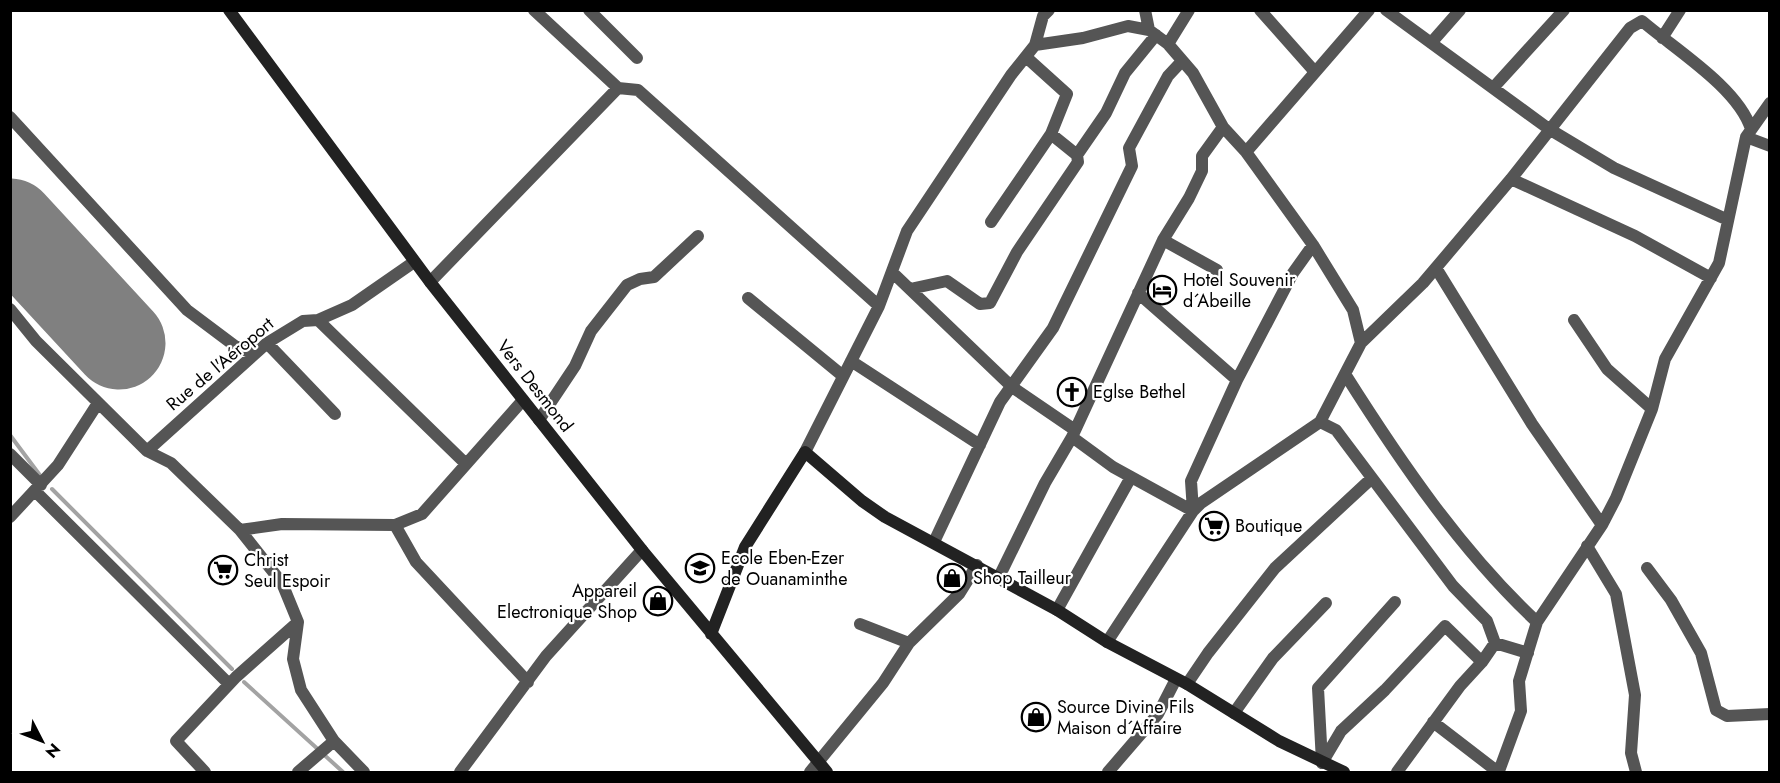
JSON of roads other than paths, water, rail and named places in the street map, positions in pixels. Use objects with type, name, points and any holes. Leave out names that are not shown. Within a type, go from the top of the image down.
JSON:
[{"type":"main road","name":"Vers Desmond","points":[[229,10],[414,262],[642,550],[827,772]]},
{"type":"main road","points":[[711,634],[745,547],[805,452],[878,512],[1057,610],[1107,642],[1181,681],[1279,741],[1344,772]]},
{"type":"street","points":[[534,10],[618,88],[638,90],[879,306]]},
{"type":"street","points":[[589,10],[637,58]]},
{"type":"street","points":[[1144,10],[1152,32]]},
{"type":"street","points":[[1168,44],[1189,10]]},
{"type":"street","points":[[1260,10],[1315,72]]},
{"type":"street","points":[[1246,152],[1369,10]]},
{"type":"street","points":[[1386,10],[1549,129],[1614,168],[1728,220]]},
{"type":"street","points":[[1431,43],[1460,10]]},
{"type":"street","points":[[1493,88],[1564,10]]},
{"type":"street","points":[[1662,38],[1680,10]]},
{"type":"street","points":[[805,452],[879,306],[907,231],[1035,45],[1046,12]]},
{"type":"street","points":[[1107,642],[1193,511],[1201,503],[1320,422],[1361,343],[1436,267],[1511,179],[1630,28],[1642,21],[1731,94],[1746,113],[1749,133],[1770,146]]},
{"type":"street","points":[[1035,45],[1083,38],[1128,26],[1152,32],[1168,44],[1205,92],[1223,127],[1246,152],[1313,246],[1353,310],[1361,343]]},
{"type":"street","points":[[910,290],[947,282],[980,304],[990,303],[1017,252],[1077,162],[1077,154],[1106,113],[1125,73],[1152,32]]},
{"type":"street","points":[[991,222],[1051,134],[1067,94],[1026,57]]},
{"type":"street","points":[[934,542],[1000,402],[1053,328],[1132,166],[1130,148],[1168,76],[1182,61]]},
{"type":"street","points":[[430,282],[618,88]]},
{"type":"street","points":[[1433,722],[1499,772],[1521,711],[1519,681],[1537,622],[1602,525],[1616,498],[1652,409],[1665,359],[1719,263],[1749,133],[1770,103]]},
{"type":"street","points":[[10,117],[187,310],[235,346],[254,354]]},
{"type":"street","points":[[999,578],[1045,483],[1074,433],[1163,240],[1202,171],[1202,156],[1223,127]]},
{"type":"street","points":[[1051,134],[1077,154]]},
{"type":"street","points":[[1511,179],[1635,236],[1711,278]]},
{"type":"street","points":[[539,420],[575,366],[591,331],[627,285],[640,279],[654,277],[698,236]]},
{"type":"street","points":[[1163,240],[1217,270]]},
{"type":"street","points":[[1193,511],[1191,481],[1237,380],[1293,273],[1313,246]]},
{"type":"street","name":"Rue de l'Aéroport","points":[[147,451],[267,343],[303,321],[318,320],[352,305],[414,262]]},
{"type":"street","points":[[1436,267],[1532,424],[1602,525]]},
{"type":"street","points":[[892,273],[1012,387],[1131,477],[1193,511]]},
{"type":"street","points":[[1138,293],[1237,380]]},
{"type":"street","points":[[748,298],[843,376]]},
{"type":"street","points":[[10,309],[36,342],[147,451],[171,463],[240,530],[282,583],[298,622],[293,659],[302,690],[331,743],[364,772]]},
{"type":"street","points":[[318,320],[466,464]]},
{"type":"street","points":[[1575,320],[1607,369],[1652,409]]},
{"type":"street","points":[[267,343],[335,414]]},
{"type":"street","points":[[851,361],[980,445]]},
{"type":"street","points":[[1345,374],[1399,455],[1464,542],[1506,592],[1537,622]]},
{"type":"street","points":[[240,530],[282,524],[395,525],[422,514],[523,400]]},
{"type":"street","points":[[10,517],[38,488],[81,434],[99,404]]},
{"type":"street","points":[[1320,422],[1336,430],[1453,586],[1487,621],[1495,644]]},
{"type":"street","points":[[10,454],[38,488],[229,684]]},
{"type":"street","points":[[1057,610],[1131,477]]},
{"type":"street","points":[[1108,772],[1158,714],[1181,681],[1208,653],[1275,568],[1372,478]]},
{"type":"street","points":[[395,525],[416,562],[528,682]]},
{"type":"street","points":[[1587,546],[1616,594],[1635,695],[1631,753],[1636,772]]},
{"type":"street","points":[[460,772],[490,728],[546,656],[642,550]]},
{"type":"street","points":[[810,772],[884,683],[909,643],[959,594],[978,565]]},
{"type":"street","points":[[1647,568],[1671,600],[1701,653],[1716,710],[1727,717],[1770,714]]},
{"type":"street","points":[[1234,714],[1273,658],[1326,603]]},
{"type":"street","points":[[1322,763],[1317,688],[1395,603]]},
{"type":"street","points":[[205,772],[176,741],[229,684],[298,622]]},
{"type":"street","points":[[860,624],[909,643]]},
{"type":"street","points":[[1322,763],[1341,731],[1385,690],[1445,626],[1482,662]]},
{"type":"street","points":[[1495,644],[1528,653]]},
{"type":"street","points":[[1397,772],[1433,722],[1495,644]]},
{"type":"street","points":[[298,772],[331,743]]},
{"type":"waterway","points":[[10,435],[42,478]]},
{"type":"waterway","points":[[52,489],[232,669]]},
{"type":"waterway","points":[[244,682],[343,772]]},
{"type":"place","name":"Hotel Souvenir d´Abeille","points":[[1162,290]]},
{"type":"place","name":"Eglse Bethel","points":[[1072,392]]},
{"type":"place","name":"Boutique","points":[[1214,526]]},
{"type":"place","name":"Ecole Eben-Ezer de Ouanaminthe","points":[[700,568]]},
{"type":"place","name":"Christ Seul Espoir","points":[[223,570]]},
{"type":"place","name":"Shop Tailleur","points":[[952,578]]},
{"type":"place","name":"Appareil Electronique Shop","points":[[658,601]]},
{"type":"place","name":"Source Divine Fils Maison d´Affaire","points":[[1036,717]]}]
